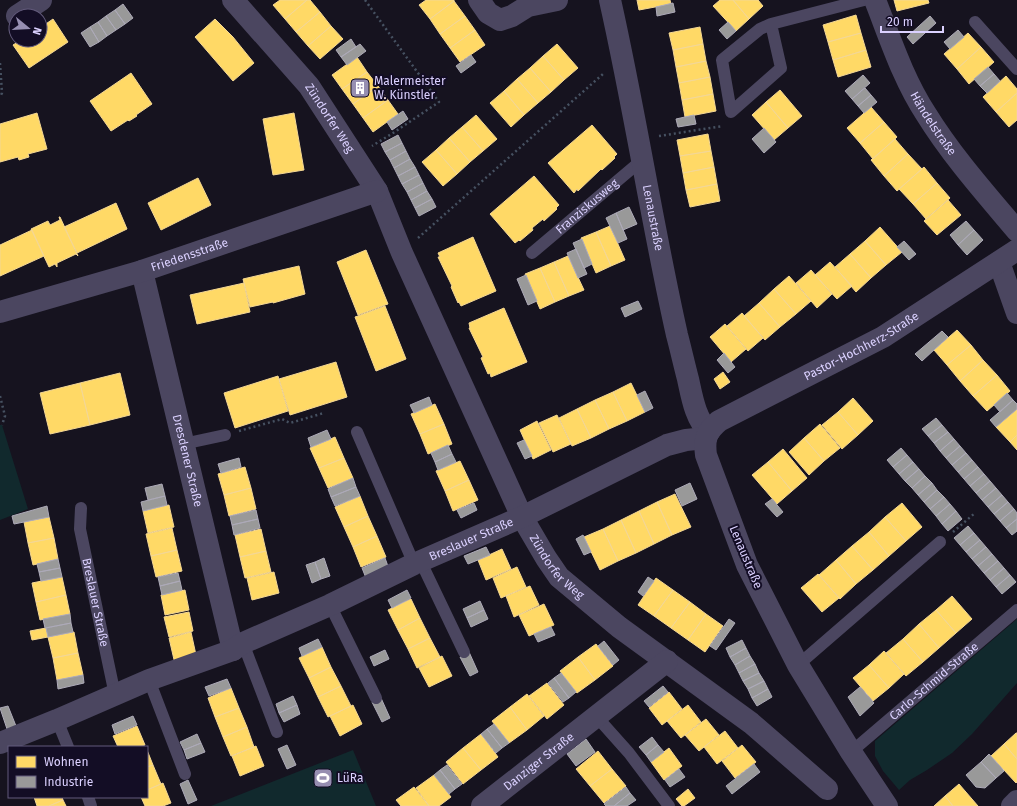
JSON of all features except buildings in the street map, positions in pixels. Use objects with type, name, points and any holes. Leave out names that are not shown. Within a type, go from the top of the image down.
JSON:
[{"type":"street","points":[[28,8],[41,0]]},
{"type":"street","name":"Zündorfer Weg","points":[[232,0],[309,86],[377,191],[402,253],[522,517],[559,578],[619,627],[752,723],[827,789]]},
{"type":"street","points":[[479,0],[488,13],[500,20],[512,16],[528,6],[557,0]]},
{"type":"street","name":"Lenaustraße","points":[[610,0],[623,57],[666,285],[696,412],[703,426],[706,438],[706,455],[747,565],[798,665],[851,752],[887,806]]},
{"type":"street","name":"Händelstraße","points":[[875,0],[910,86],[925,112],[953,154],[1017,231]]},
{"type":"street","name":"Friedensstraße","points":[[0,312],[142,271],[377,191]]},
{"type":"street","name":"Pastor-Hochherz-Straße","points":[[706,438],[710,428],[718,421],[883,337],[1017,250]]},
{"type":"street","points":[[999,262],[1017,313]]},
{"type":"street","name":"Dresdener Straße","points":[[142,271],[183,444],[238,646]]},
{"type":"street","points":[[522,517],[667,445],[686,440],[706,438]]},
{"type":"street","name":"Breslauer Straße","points":[[0,743],[149,680],[238,646],[330,605],[417,562],[522,517]]},
{"type":"street","name":"Danziger Straße","points":[[482,806],[668,661]]},
{"type":"street","points":[[1012,806],[1017,801]]},
{"type":"lane","points":[[771,24],[781,68],[732,112],[722,60],[760,29],[771,24],[864,0]]},
{"type":"lane","points":[[975,22],[1017,69]]},
{"type":"lane","name":"Franziskusweg","points":[[532,253],[640,150]]},
{"type":"lane","name":"Breslauer Straße","points":[[357,432],[417,562],[464,652]]},
{"type":"lane","points":[[183,444],[225,435]]},
{"type":"lane","name":"Breslauer Straße","points":[[81,508],[80,529],[115,695]]},
{"type":"lane","points":[[798,665],[940,542]]},
{"type":"lane","points":[[330,605],[376,698]]},
{"type":"lane","name":"Carlo-Schmid-Straße","points":[[851,752],[1017,610]]},
{"type":"lane","points":[[238,646],[277,732]]},
{"type":"lane","points":[[149,680],[185,774]]},
{"type":"lane","points":[[596,716],[629,753],[669,806]]},
{"type":"lane","points":[[57,720],[68,746]]},
{"type":"path","points":[[353,156],[394,133],[438,102],[366,0]]},
{"type":"path","points":[[402,253],[623,57]]},
{"type":"path","points":[[0,63],[2,93],[0,97]]},
{"type":"path","points":[[640,150],[725,125]]},
{"type":"path","points":[[0,396],[6,416],[2,425]]},
{"type":"path","points":[[225,435],[282,419],[290,423],[324,413]]},
{"type":"path","points":[[951,534],[975,513]]},
{"type":"green space","points":[[0,425],[2,425],[28,509],[0,520]]},
{"type":"green space","points":[[1017,619],[1017,683],[972,734],[952,753],[910,780],[899,790],[883,771],[875,756],[875,741]]},
{"type":"green space","name":"LüRa","points":[[353,750],[376,806],[211,806]]},
{"type":"place","name":"Malermeister W. Künstler","points":[[360,88]]},
{"type":"place","name":"LüRa","points":[[323,778]]}]
